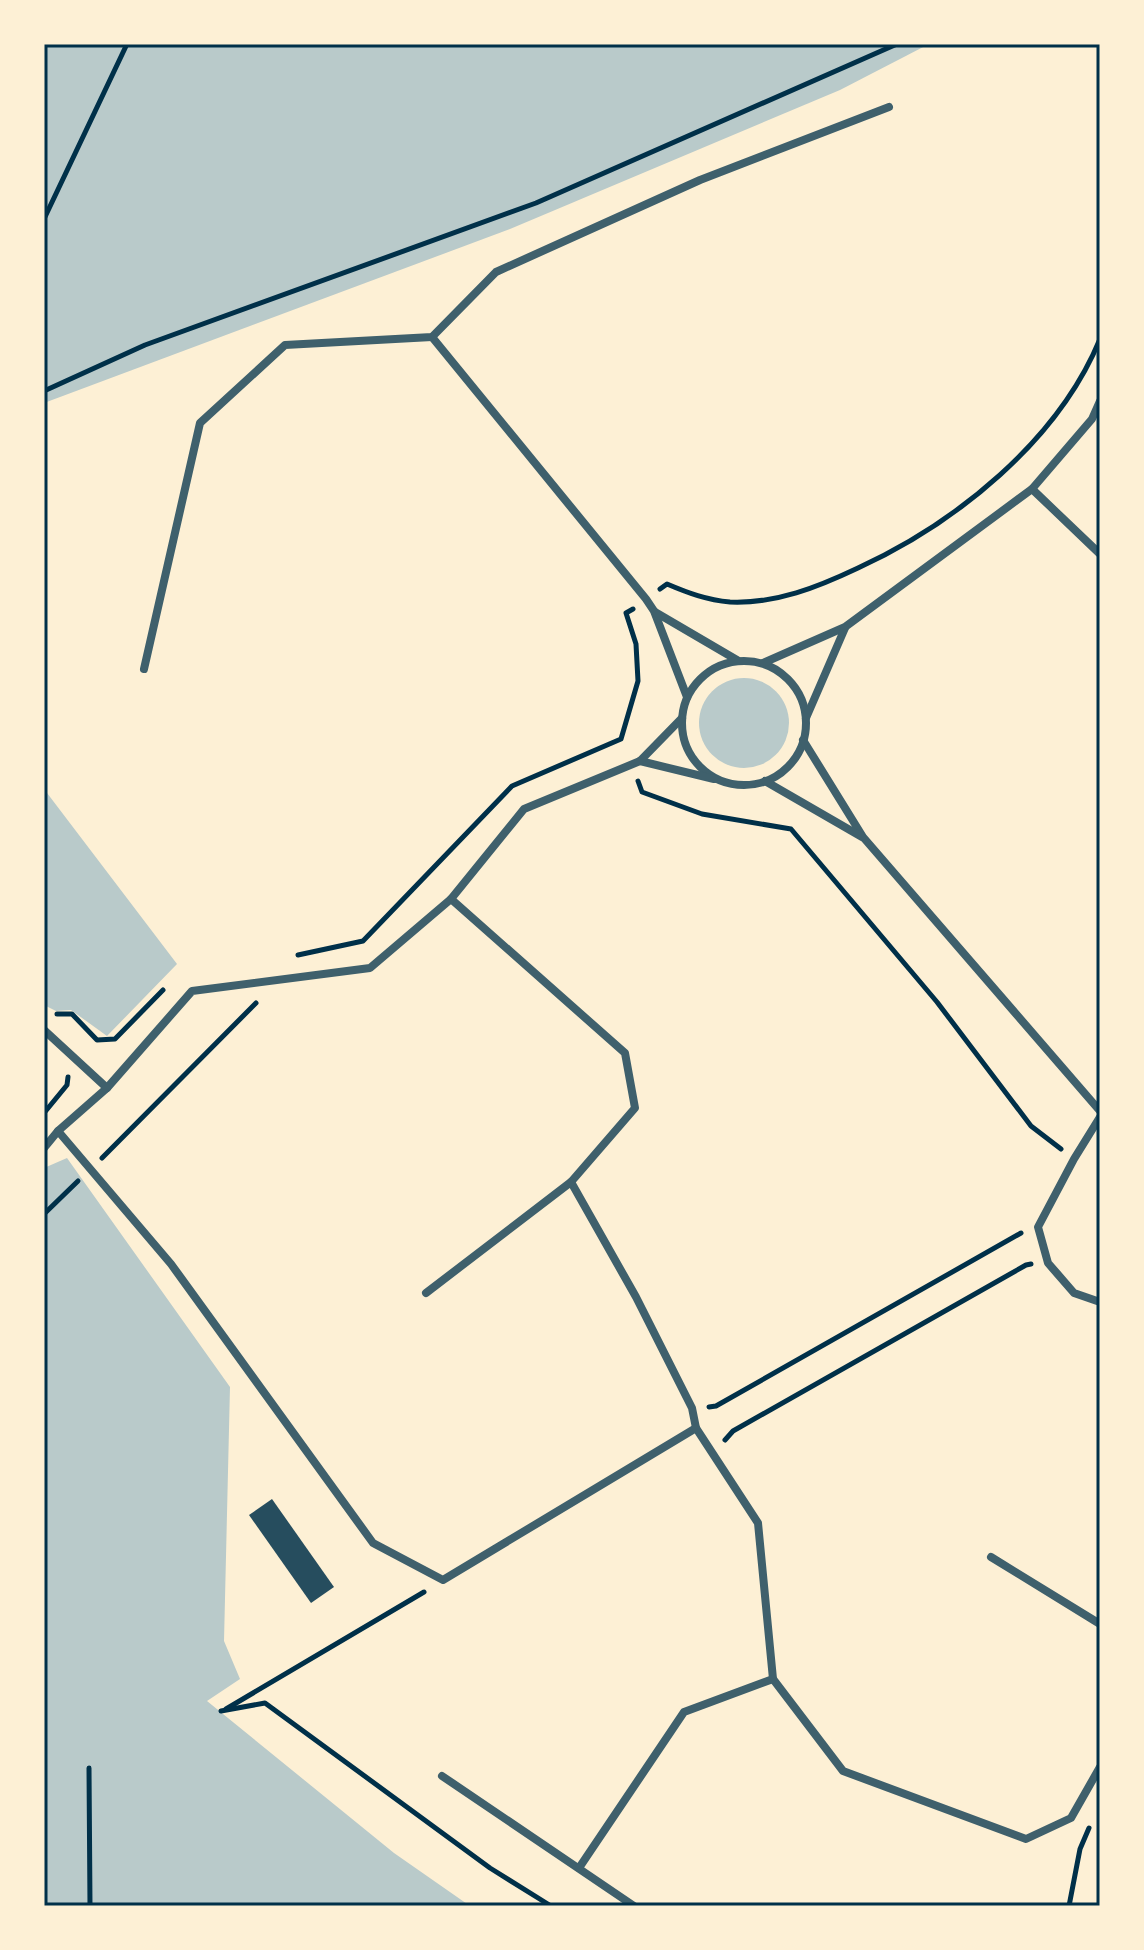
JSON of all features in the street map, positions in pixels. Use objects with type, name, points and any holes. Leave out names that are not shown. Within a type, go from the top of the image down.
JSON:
[{"type":"street","points":[[144,669],[200,423],[285,345],[432,337],[496,272],[700,180],[889,107]]},
{"type":"street","points":[[432,337],[654,611],[687,697]]},
{"type":"street","points":[[763,663],[845,627],[947,555],[1032,489],[1092,419],[1100,401]]},
{"type":"street","points":[[1032,489],[1100,554]]},
{"type":"street","points":[[654,611],[737,660]]},
{"type":"street","points":[[640,761],[744,785],[765,781],[784,771],[794,760],[803,740],[806,719],[845,627]]},
{"type":"street","points":[[722,781],[693,759],[684,739],[682,718],[687,697],[699,679],[716,666],[737,660],[763,663],[782,673],[801,698],[806,719]]},
{"type":"street","points":[[44,1148],[58,1131],[107,1088],[192,991],[370,968],[451,899],[524,809],[640,761],[682,718]]},
{"type":"street","points":[[803,740],[863,837],[1100,1111]]},
{"type":"street","points":[[765,781],[863,837]]},
{"type":"street","points":[[426,1293],[571,1182],[635,1108],[625,1053],[451,899]]},
{"type":"street","points":[[44,1030],[107,1088]]},
{"type":"street","points":[[1100,1117],[1038,1227],[1048,1263],[1074,1293],[1100,1302]]},
{"type":"street","points":[[58,1131],[171,1264],[373,1543],[443,1580],[696,1428]]},
{"type":"street","points":[[571,1182],[636,1297],[692,1408],[696,1428],[758,1523],[773,1679],[843,1771],[1026,1839],[1071,1818],[1100,1767]]},
{"type":"street","points":[[991,1557],[1100,1624]]},
{"type":"street","points":[[579,1868],[684,1712],[773,1679]]},
{"type":"street","points":[[442,1776],[634,1906]]},
{"type":"path","points":[[44,219],[127,44]]},
{"type":"path","points":[[44,391],[145,345],[536,203],[897,44]]},
{"type":"path","points":[[667,584],[696,597],[732,602],[772,599],[813,589],[878,559],[937,524],[988,486],[1034,440],[1080,380],[1100,339]]},
{"type":"path","points":[[293,956],[363,941],[512,786],[621,739],[638,681],[636,644],[626,613]]},
{"type":"path","points":[[642,792],[702,814],[791,829],[937,1002],[1031,1126],[1061,1150]]},
{"type":"path","points":[[44,1214],[229,1032],[277,980]]},
{"type":"path","points":[[44,1015],[72,1014],[97,1040],[115,1039],[165,988]]},
{"type":"path","points":[[44,1113],[67,1085],[70,1067]]},
{"type":"path","points":[[692,1408],[716,1406],[1016,1235],[1038,1227]]},
{"type":"path","points":[[713,1454],[733,1431],[1026,1265],[1048,1263]]},
{"type":"path","points":[[443,1580],[221,1711],[265,1703],[490,1868],[551,1906]]},
{"type":"path","points":[[89,1768],[90,1906]]},
{"type":"path","points":[[1069,1906],[1080,1849],[1095,1816]]},
{"type":"shaded area","points":[[44,44],[929,44],[840,90],[510,229],[44,403]]},
{"type":"shaded area","points":[[744,678],[761,681],[776,691],[786,706],[789,723],[786,740],[776,755],[761,765],[744,768],[727,765],[712,755],[702,740],[699,723],[702,706],[712,691],[727,681]]},
{"type":"shaded area","points":[[44,789],[177,964],[107,1036],[71,1010],[56,1011],[44,1005]]},
{"type":"shaded area","points":[[67,1158],[230,1387],[224,1641],[240,1679],[207,1701],[394,1853],[470,1906],[44,1906],[44,1168]]},
{"type":"building","points":[[272,1499],[334,1587],[311,1603],[249,1515]]}]
